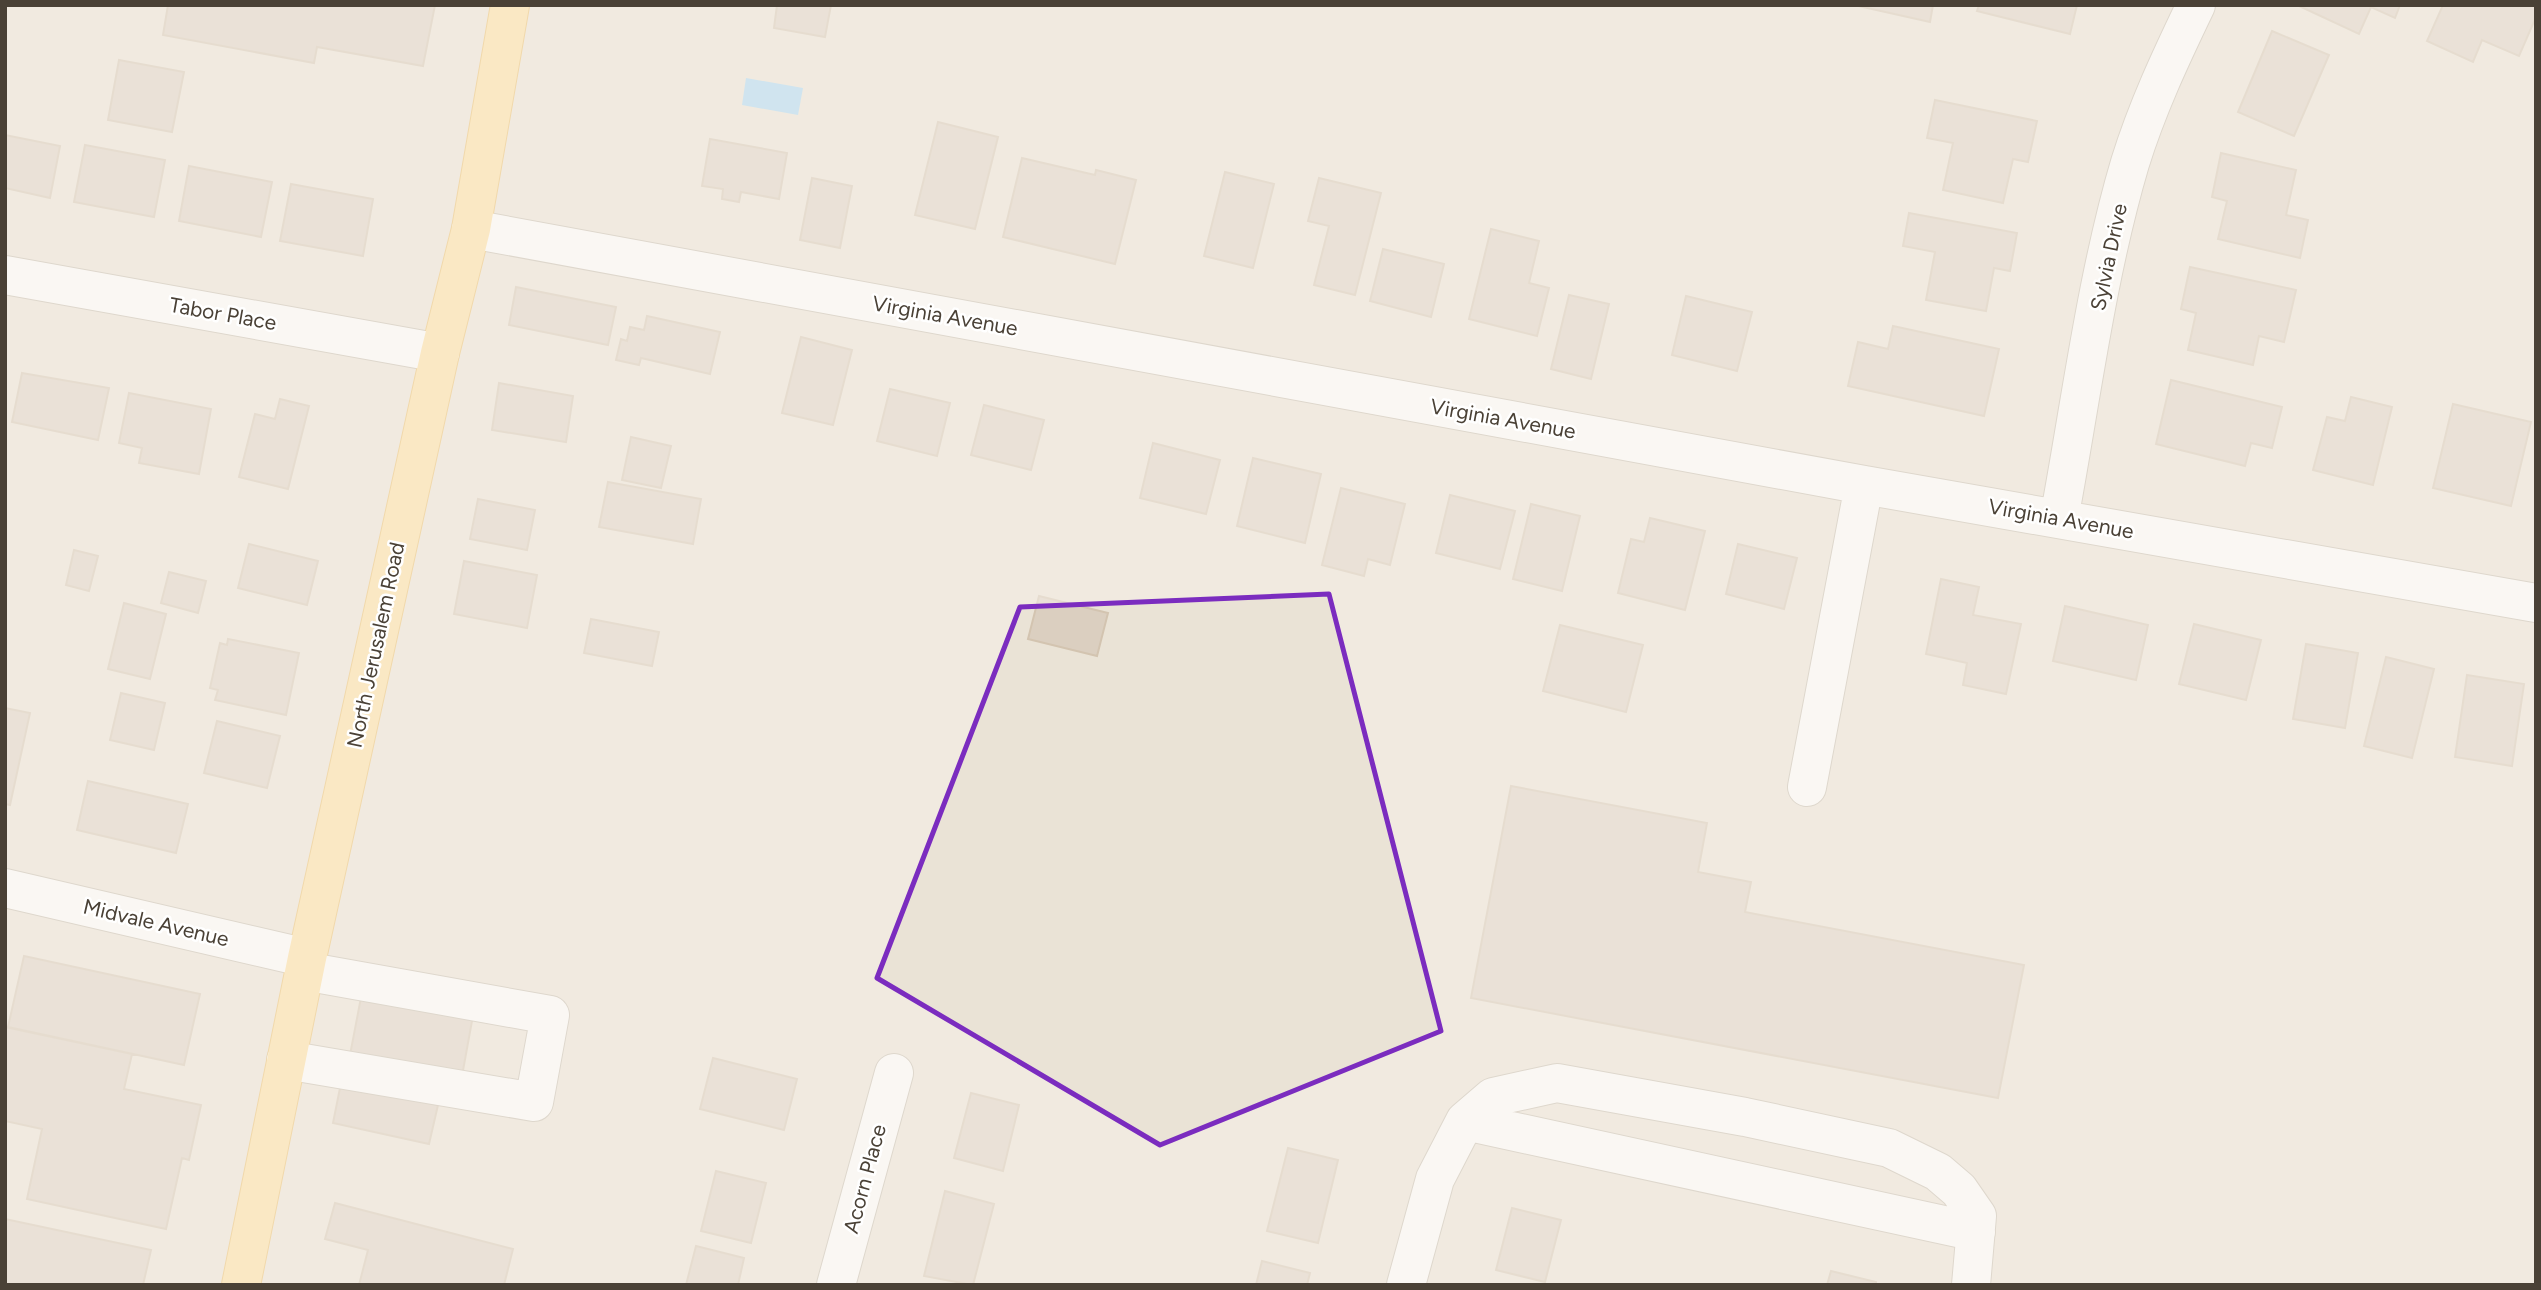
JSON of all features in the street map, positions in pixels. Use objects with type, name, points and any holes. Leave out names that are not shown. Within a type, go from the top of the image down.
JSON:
[{"type":"main road","name":"North Jerusalem Road","points":[[240,1285],[305,965],[440,353],[471,229],[510,5]]},
{"type":"street","name":"Sylvia Drive","points":[[2059,519],[2107,255],[2130,164],[2153,97],[2196,5]]},
{"type":"street","name":"Virginia Avenue","points":[[471,229],[1864,485],[2536,603]]},
{"type":"street","name":"Tabor Place","points":[[5,275],[440,353]]},
{"type":"street","points":[[1807,787],[1864,485]]},
{"type":"street","name":"Midvale Avenue","points":[[5,888],[305,965],[550,1016],[534,1102],[286,1060]]},
{"type":"street","name":"Acorn Place","points":[[836,1285],[894,1073]]},
{"type":"street","points":[[1406,1285],[1435,1179],[1465,1121],[1493,1097],[1557,1083],[1889,1148],[1938,1172],[1959,1190],[1978,1216],[1971,1285]]},
{"type":"street","points":[[1465,1121],[1976,1232]]},
{"type":"highlighted area","points":[[1329,594],[1441,1031],[1160,1145],[877,978],[1020,607]]},
{"type":"shaded area","points":[[5,5],[2536,5],[2536,1285],[5,1285]]},
{"type":"water","points":[[746,78],[803,88],[798,115],[742,105]]},
{"type":"building","points":[[168,5],[435,5],[423,66],[317,47],[314,63],[163,35]]},
{"type":"building","points":[[777,5],[831,5],[825,37],[774,28]]},
{"type":"building","points":[[1854,5],[1933,5],[1930,22]]},
{"type":"building","points":[[1979,5],[2077,5],[2070,34],[1977,11]]},
{"type":"building","points":[[2297,5],[2400,5],[2395,18],[2371,7],[2359,34]]},
{"type":"building","points":[[2443,5],[2536,5],[2536,17],[2519,56],[2482,40],[2473,62],[2427,41]]},
{"type":"building","points":[[2272,31],[2329,55],[2294,136],[2238,112]]},
{"type":"building","points":[[119,60],[184,72],[172,132],[108,120]]},
{"type":"building","points":[[1935,100],[2037,121],[2028,162],[2013,159],[2003,203],[1943,190],[1953,143],[1927,138]]},
{"type":"building","points":[[938,122],[998,137],[975,229],[915,215]]},
{"type":"building","points":[[5,135],[60,146],[50,198],[5,188]]},
{"type":"building","points":[[710,139],[787,153],[779,199],[741,192],[739,202],[722,199],[723,189],[702,186]]},
{"type":"building","points":[[85,145],[165,160],[154,217],[74,202]]},
{"type":"building","points":[[2221,153],[2296,170],[2286,215],[2308,220],[2300,258],[2218,239],[2227,201],[2212,197]]},
{"type":"building","points":[[1022,158],[1095,175],[1096,170],[1136,180],[1115,264],[1003,237]]},
{"type":"building","points":[[189,166],[272,182],[261,237],[179,221]]},
{"type":"building","points":[[1225,172],[1274,184],[1253,268],[1204,256]]},
{"type":"building","points":[[812,178],[852,186],[840,248],[800,240]]},
{"type":"building","points":[[1319,178],[1381,193],[1355,295],[1314,285],[1329,226],[1308,221]]},
{"type":"building","points":[[291,184],[373,199],[363,256],[280,241]]},
{"type":"building","points":[[1909,213],[2017,233],[2010,271],[1994,268],[1986,311],[1926,300],[1935,252],[1903,246]]},
{"type":"building","points":[[1491,229],[1539,241],[1529,283],[1549,288],[1537,336],[1469,319]]},
{"type":"building","points":[[1383,249],[1444,264],[1431,317],[1370,301]]},
{"type":"building","points":[[2190,267],[2296,290],[2284,342],[2259,336],[2253,365],[2188,350],[2196,313],[2181,309]]},
{"type":"building","points":[[516,287],[616,307],[608,345],[509,325]]},
{"type":"building","points":[[1569,295],[1609,304],[1591,379],[1551,369]]},
{"type":"building","points":[[1686,296],[1752,312],[1737,371],[1672,355]]},
{"type":"building","points":[[647,316],[720,332],[710,374],[641,358],[639,365],[616,360],[621,339],[627,341],[630,327],[644,330]]},
{"type":"building","points":[[1893,326],[1999,349],[1984,416],[1848,386],[1858,342],[1888,349]]},
{"type":"building","points":[[801,337],[852,350],[833,425],[782,413]]},
{"type":"building","points":[[22,373],[109,388],[98,440],[12,422]]},
{"type":"building","points":[[2171,380],[2282,407],[2272,448],[2251,443],[2245,466],[2156,444]]},
{"type":"building","points":[[499,383],[573,396],[566,442],[492,430]]},
{"type":"building","points":[[890,389],[950,403],[937,456],[877,441]]},
{"type":"building","points":[[129,393],[211,409],[199,474],[139,463],[142,448],[119,443]]},
{"type":"building","points":[[2351,397],[2392,407],[2373,485],[2313,470],[2327,417],[2345,421]]},
{"type":"building","points":[[280,399],[309,406],[288,489],[239,477],[255,414],[275,419]]},
{"type":"building","points":[[2453,404],[2531,422],[2511,506],[2433,488]]},
{"type":"building","points":[[984,405],[1044,420],[1031,470],[971,455]]},
{"type":"building","points":[[631,437],[671,446],[661,488],[622,480]]},
{"type":"building","points":[[1153,443],[1220,460],[1206,514],[1140,498]]},
{"type":"building","points":[[1253,458],[1321,474],[1305,543],[1237,526]]},
{"type":"building","points":[[608,482],[701,499],[693,544],[599,527]]},
{"type":"building","points":[[1341,488],[1405,504],[1390,565],[1368,559],[1364,576],[1322,565]]},
{"type":"building","points":[[1450,495],[1515,511],[1500,569],[1436,553]]},
{"type":"building","points":[[478,499],[535,510],[527,550],[470,539]]},
{"type":"building","points":[[1531,504],[1580,516],[1562,591],[1513,579]]},
{"type":"building","points":[[1650,518],[1705,531],[1685,610],[1618,593],[1631,539],[1644,542]]},
{"type":"building","points":[[249,544],[318,561],[307,605],[238,588]]},
{"type":"building","points":[[1738,544],[1797,558],[1784,609],[1726,594]]},
{"type":"building","points":[[74,550],[98,556],[89,591],[66,585]]},
{"type":"building","points":[[464,561],[537,575],[527,628],[454,614]]},
{"type":"building","points":[[169,572],[206,581],[198,613],[161,603]]},
{"type":"building","points":[[1941,579],[1979,587],[1973,615],[2021,624],[2006,694],[1963,685],[1967,663],[1926,654]]},
{"type":"building","points":[[1039,596],[1108,613],[1097,656],[1028,639]]},
{"type":"building","points":[[124,603],[166,614],[150,679],[108,669]]},
{"type":"building","points":[[2065,606],[2148,625],[2136,680],[2053,661]]},
{"type":"building","points":[[591,619],[659,632],[652,666],[584,653]]},
{"type":"building","points":[[2194,624],[2261,640],[2246,700],[2179,684]]},
{"type":"building","points":[[1560,625],[1643,645],[1626,712],[1543,691]]},
{"type":"building","points":[[228,639],[299,653],[286,715],[215,700],[218,690],[210,688],[220,643],[227,645]]},
{"type":"building","points":[[2306,644],[2358,653],[2345,728],[2293,719]]},
{"type":"building","points":[[2386,657],[2434,669],[2412,758],[2364,746]]},
{"type":"building","points":[[2467,675],[2524,684],[2512,766],[2455,757]]},
{"type":"building","points":[[121,693],[165,703],[154,750],[110,740]]},
{"type":"building","points":[[5,708],[30,713],[10,805],[5,804]]},
{"type":"building","points":[[217,721],[280,736],[267,788],[204,773]]},
{"type":"building","points":[[88,781],[188,804],[176,853],[77,830]]},
{"type":"building","points":[[1511,786],[1707,823],[1698,872],[1751,882],[1745,912],[2024,965],[1998,1098],[1471,998]]},
{"type":"building","points":[[24,956],[200,994],[184,1065],[8,1027]]},
{"type":"building","points":[[363,987],[474,1010],[462,1076],[350,1055]]},
{"type":"building","points":[[5,1027],[132,1054],[124,1089],[201,1105],[189,1160],[182,1158],[166,1229],[27,1199],[42,1129],[5,1121]]},
{"type":"building","points":[[713,1058],[797,1079],[784,1130],[700,1109]]},
{"type":"building","points":[[341,1083],[438,1105],[429,1144],[333,1123]]},
{"type":"building","points":[[971,1093],[1019,1105],[1003,1171],[954,1158]]},
{"type":"building","points":[[1288,1148],[1338,1160],[1318,1243],[1267,1231]]},
{"type":"building","points":[[716,1171],[766,1183],[751,1243],[701,1231]]},
{"type":"building","points":[[945,1191],[994,1204],[973,1285],[924,1276]]},
{"type":"building","points":[[335,1203],[513,1249],[504,1285],[359,1285],[368,1250],[325,1239]]},
{"type":"building","points":[[1512,1208],[1561,1220],[1545,1282],[1496,1270]]},
{"type":"building","points":[[5,1219],[151,1250],[143,1285],[5,1285]]},
{"type":"building","points":[[696,1246],[744,1258],[738,1285],[686,1285]]},
{"type":"building","points":[[1262,1261],[1310,1273],[1307,1285],[1256,1285]]},
{"type":"building","points":[[1831,1271],[1876,1282],[1876,1285],[1827,1285]]}]
